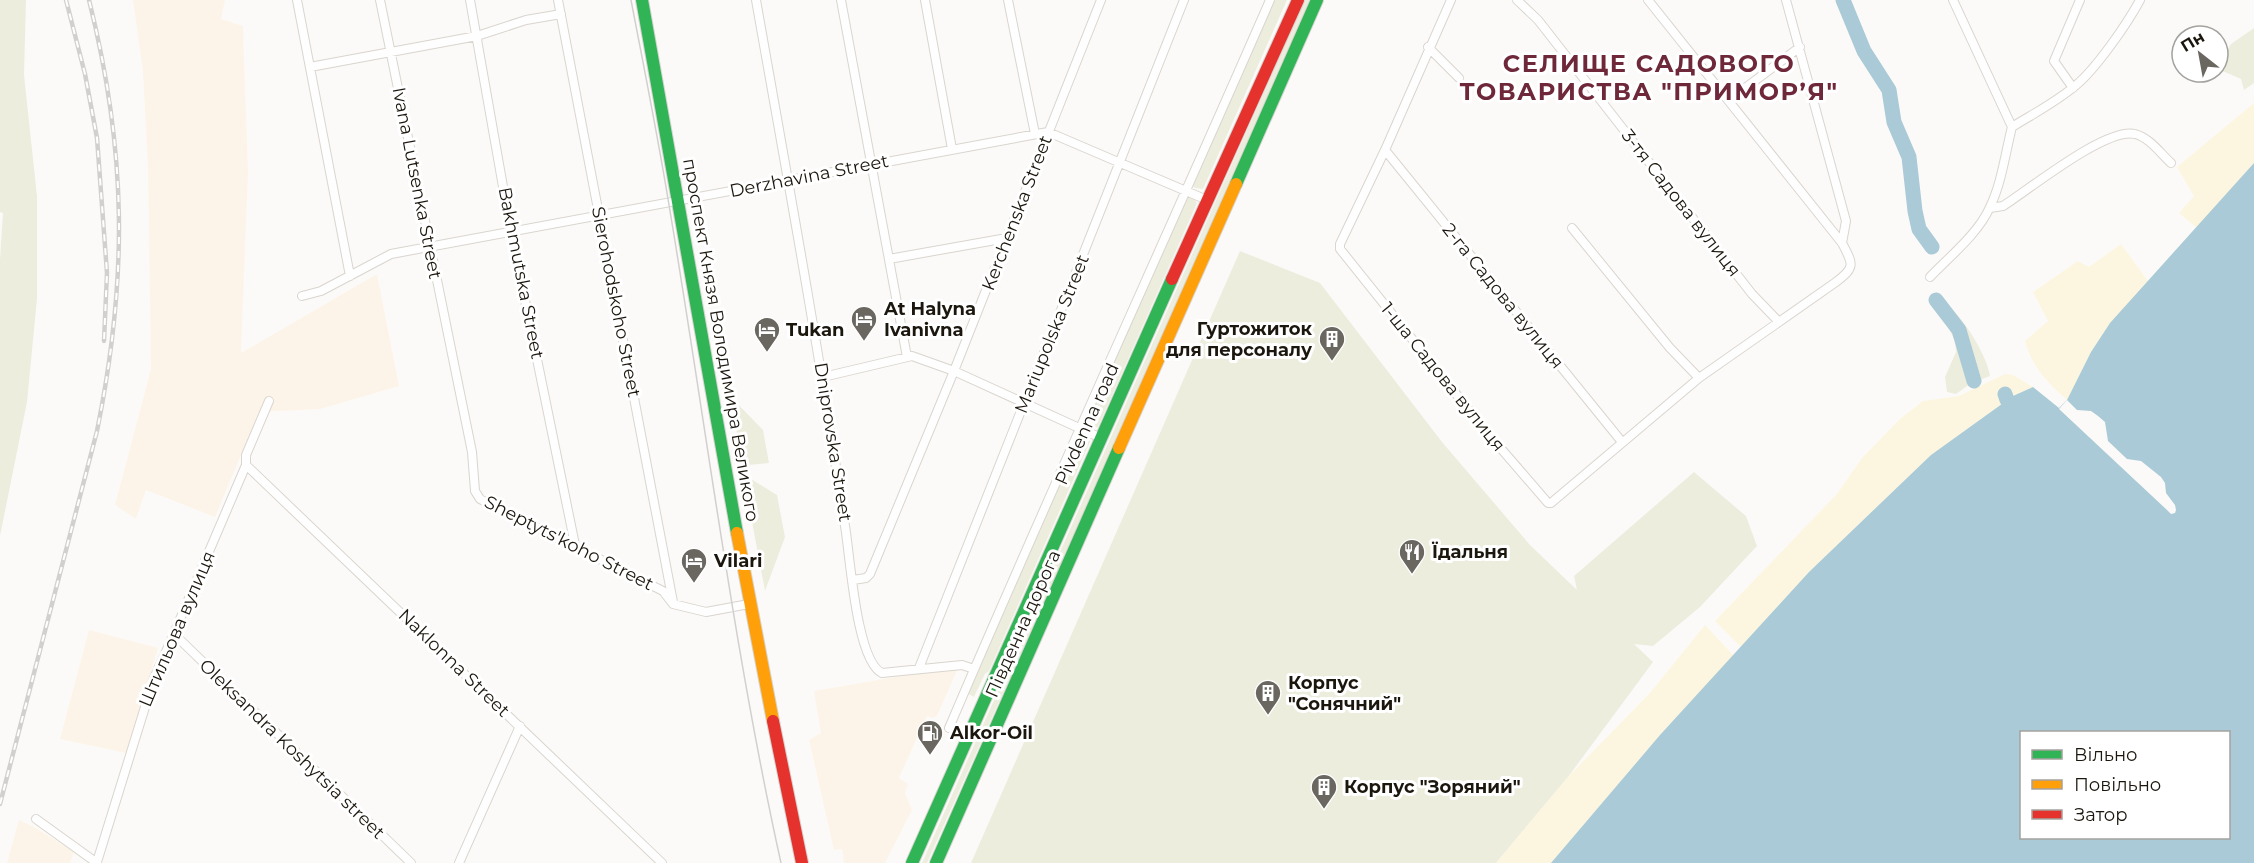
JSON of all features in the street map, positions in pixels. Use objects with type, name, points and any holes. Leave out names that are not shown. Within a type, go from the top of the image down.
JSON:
[{"type":"main road","name":"проспект Князя Володимира Великого","points":[[642,0],[749,604],[802,863]]},
{"type":"main road","name":"Pivdenna road","points":[[912,863],[1298,0]]},
{"type":"main road","name":"Південна дорога","points":[[936,863],[1317,0]]},
{"type":"main road","points":[[1023,612],[1043,621]]},
{"type":"street","points":[[297,0],[350,276]]},
{"type":"street","name":"Ivana Lutsenka Street","points":[[380,0],[454,366]]},
{"type":"street","name":"Bakhmutska Street","points":[[470,0],[512,232],[575,545]]},
{"type":"street","name":"Sierohodskoho Street","points":[[558,0],[673,604]]},
{"type":"street","name":"Dniprovska Street","points":[[756,0],[823,377],[862,634],[870,661],[875,669],[886,673],[919,668]]},
{"type":"street","points":[[841,0],[907,357]]},
{"type":"street","points":[[925,0],[952,149]]},
{"type":"street","points":[[1008,0],[1035,134]]},
{"type":"street","name":"Kerchenska Street","points":[[853,580],[866,578],[870,574],[954,371],[1101,0]]},
{"type":"street","name":"Mariupolska Street","points":[[919,668],[1184,0]]},
{"type":"street","points":[[949,728],[1078,428],[1270,0]]},
{"type":"street","points":[[1385,150],[1450,0]]},
{"type":"street","name":"3-тя Садова вулиця","points":[[1517,0],[1538,20],[1752,294],[1779,322]]},
{"type":"street","points":[[1622,442],[1699,378],[1836,282],[1851,267],[1850,258],[1842,243],[1648,0]]},
{"type":"street","points":[[1781,0],[1786,4],[1800,47],[1846,220],[1842,243]]},
{"type":"street","points":[[1930,277],[1982,221],[1990,208],[2002,174],[2012,127],[1953,0]]},
{"type":"street","points":[[2073,88],[2054,61],[2080,0]]},
{"type":"street","points":[[2012,127],[2073,88],[2089,73],[2131,17],[2140,0]]},
{"type":"street","points":[[310,68],[477,36],[526,20],[561,14]]},
{"type":"street","points":[[1428,47],[1459,78]]},
{"type":"street","points":[[1729,100],[1800,47]]},
{"type":"street","points":[[1048,132],[1207,200]]},
{"type":"street","name":"Derzhavina Street","points":[[302,296],[321,291],[391,254],[1048,132]]},
{"type":"street","points":[[1990,208],[2003,206],[2074,158],[2118,135],[2128,133],[2145,139],[2171,163]]},
{"type":"street","name":"1-ша Садова вулиця","points":[[1385,150],[1340,244],[1340,249],[1485,430],[1548,503],[1622,442]]},
{"type":"street","name":"2-га Садова вулиця","points":[[1385,150],[1622,442]]},
{"type":"street","points":[[1572,228],[1670,348],[1699,378]]},
{"type":"street","points":[[889,259],[1007,238]]},
{"type":"street","points":[[823,377],[912,357],[954,371],[1101,438]]},
{"type":"street","name":"Sheptyts'koho Street","points":[[454,366],[472,452],[474,486],[477,495],[491,506],[575,545],[663,591],[673,604],[705,612],[749,604]]},
{"type":"street","name":"Штильова вулиця","points":[[97,863],[154,678],[246,465],[246,455],[269,401]]},
{"type":"street","name":"Naklonna Street","points":[[246,465],[662,863]]},
{"type":"street","name":"Oleksandra Koshytsia street","points":[[174,634],[411,863]]},
{"type":"street","points":[[919,668],[962,664],[974,669]]},
{"type":"street","points":[[459,863],[520,726]]},
{"type":"street","points":[[36,819],[97,863]]},
{"type":"shaded area","points":[[0,0],[26,0],[24,75],[37,196],[37,299],[27,402],[0,536],[0,259],[3,213],[0,212]]},
{"type":"shaded area","points":[[133,0],[225,0],[221,19],[243,26],[248,173],[241,353],[377,274],[399,386],[320,409],[259,412],[215,517],[146,490],[136,519],[115,505],[151,369],[148,168],[143,72]]},
{"type":"shaded area","points":[[1274,0],[1287,0],[1203,189],[1195,188],[1192,185]]},
{"type":"shaded area","points":[[1305,0],[1311,0],[1041,608],[1036,606]]},
{"type":"shaded area","points":[[2254,28],[2254,83],[2244,90],[2241,79],[2230,74],[2231,44]]},
{"type":"shaded area","points":[[1187,196],[1193,198],[1197,203],[1098,427],[1088,429],[1084,424]]},
{"type":"shaded area","points":[[1240,251],[1320,283],[1442,442],[1530,545],[1577,590],[1574,576],[1694,472],[1746,516],[1757,546],[1700,607],[1653,646],[1634,644],[1653,662],[1568,777],[1496,863],[971,863]]},
{"type":"shaded area","points":[[1938,298],[1954,311],[1978,344],[1990,376],[1970,384],[1956,394],[1947,392],[1945,377],[1956,352],[1955,341],[1946,323],[1931,305],[1931,301]]},
{"type":"shaded area","points":[[730,396],[763,430],[769,463],[749,465],[740,449]]},
{"type":"shaded area","points":[[1084,434],[1088,436],[1090,442],[989,671],[985,674],[974,697],[967,693],[1078,436]]},
{"type":"shaded area","points":[[743,474],[777,495],[785,537],[765,591]]},
{"type":"shaded area","points":[[1029,621],[1034,623],[927,863],[922,863]]},
{"type":"shaded area","points":[[89,630],[158,648],[126,753],[60,739]]},
{"type":"shaded area","points":[[959,666],[937,716],[933,718],[927,716],[899,778],[908,784],[905,793],[912,810],[885,863],[844,863],[842,849],[834,850],[809,740],[821,733],[814,691]]},
{"type":"shaded area","points":[[19,820],[74,852],[70,863],[7,863]]},
{"type":"sand","points":[[2254,103],[2254,163],[2197,228],[2179,213],[2194,196],[2177,167]]},
{"type":"sand","points":[[2121,244],[2148,281],[2110,323],[2091,352],[2067,400],[2041,374],[2025,341],[2048,321],[2033,292],[2078,261],[2089,267]]},
{"type":"sand","points":[[2005,374],[2013,375],[2033,387],[2013,396],[1931,455],[1809,572],[1741,647],[1715,621],[1837,494],[1862,458],[1900,419],[1923,401],[1959,396]]},
{"type":"sand","points":[[1705,625],[1734,656],[1660,735],[1551,863],[1496,863],[1568,777],[1650,693]]},
{"type":"water","points":[[2254,163],[2254,863],[1551,863],[1660,735],[1809,572],[1931,455],[2013,396],[2033,387],[2059,408],[2067,400],[2091,352],[2110,323]]},
{"type":"pier","points":[[2067,400],[2077,410],[2091,411],[2105,422],[2108,441],[2127,459],[2141,461],[2161,477],[2165,483],[2166,493],[2175,505],[2175,513],[2171,514],[2059,409]]},
{"type":"waterway","points":[[1843,0],[1864,51],[1889,90],[1894,122],[1909,157],[1919,229],[1932,247]]},
{"type":"waterway","points":[[1936,300],[1959,330],[1974,381]]},
{"type":"waterway","points":[[2005,394],[2007,400]]},
{"type":"tram line","points":[[631,0],[665,179],[748,700],[781,863]]},
{"type":"railway","points":[[66,0],[85,74],[97,138],[107,273],[104,341]]},
{"type":"railway","points":[[0,804],[97,431],[114,320],[119,215],[116,163],[111,110],[89,0]]},
{"type":"traffic: fast","points":[[642,0],[737,533]]},
{"type":"traffic: fast","points":[[1236,184],[1317,0]]},
{"type":"traffic: fast","points":[[912,863],[1172,279]]},
{"type":"traffic: fast","points":[[936,863],[1119,448]]},
{"type":"traffic: slow","points":[[1119,448],[1236,184]]},
{"type":"traffic: slow","points":[[737,533],[773,721]]},
{"type":"traffic: jam","points":[[1172,279],[1298,0]]},
{"type":"traffic: jam","points":[[773,721],[802,863]]},
{"type":"place","name":"At Halyna Ivanivna","points":[[864,342]]},
{"type":"place","name":"Tukan","points":[[767,353]]},
{"type":"place","name":"Гуртожиток для персоналу","points":[[1332,362]]},
{"type":"place","name":"Їдальня","points":[[1412,575]]},
{"type":"place","name":"Vilari","points":[[694,584]]},
{"type":"place","name":"Корпус \"Сонячний\"","points":[[1268,716]]},
{"type":"place","name":"Alkor-Oil","points":[[930,756]]},
{"type":"place","name":"Корпус \"Зоряний\"","points":[[1324,810]]},
{"type":"district","name":"СЕЛИЩЕ САДОВОГО ТОВАРИСТВА \"ПРИМОР’Я\"","points":[[1649,77]]}]
